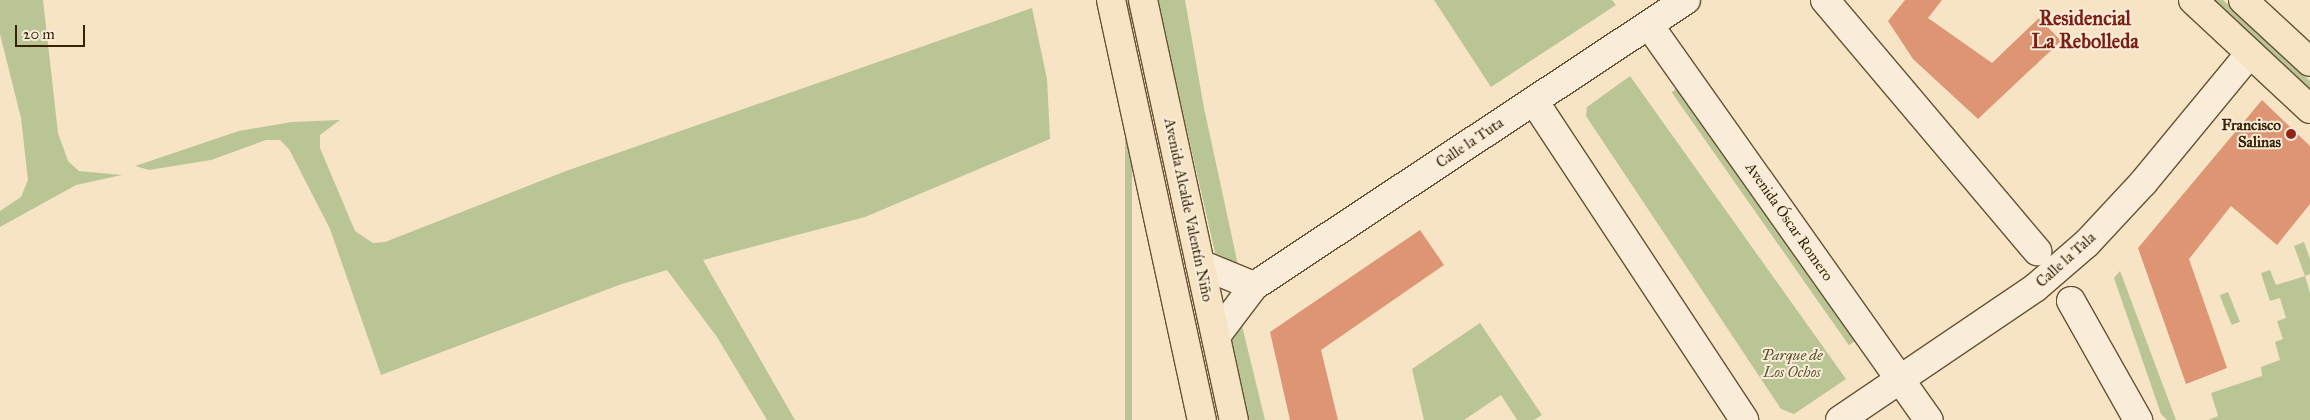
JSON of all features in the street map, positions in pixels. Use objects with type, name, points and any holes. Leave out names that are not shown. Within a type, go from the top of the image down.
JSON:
[{"type":"main road","name":"Avenida Alcalde Valentín Niño","points":[[1111,0],[1202,420]]},
{"type":"main road","name":"Avenida Alcalde Valentín Niño","points":[[1143,0],[1234,420]]},
{"type":"main road","points":[[2193,0],[2310,108]]},
{"type":"main road","points":[[2243,0],[2310,62]]},
{"type":"street","name":"Calle la Tuta","points":[[1216,336],[1254,286],[1686,0]]},
{"type":"street","points":[[1825,0],[2037,251]]},
{"type":"street","name":"Avenida Óscar Romero","points":[[1649,24],[1929,420]]},
{"type":"street","name":"Calle la Tala","points":[[1840,420],[2035,288],[2087,243],[2143,183],[2250,53]]},
{"type":"street","points":[[1534,101],[1744,420]]},
{"type":"street","points":[[1200,264],[1254,286]]},
{"type":"street","points":[[2071,301],[2138,420]]},
{"type":"green space","points":[[0,0],[43,0],[58,133],[68,161],[79,171],[122,175],[76,185],[0,227],[0,211],[21,197],[28,180],[21,118],[0,34]]},
{"type":"green space","points":[[1125,0],[1132,0],[1132,420],[1125,420]]},
{"type":"green space","points":[[1157,0],[1185,0],[1204,108],[1238,265],[1217,261]]},
{"type":"green space","points":[[1434,0],[1612,0],[1616,5],[1491,87]]},
{"type":"green space","points":[[2212,0],[2223,0],[2310,81],[2310,90]]},
{"type":"green space","points":[[1032,8],[1047,79],[1050,139],[865,217],[703,260],[795,420],[767,420],[717,337],[667,270],[619,285],[381,375],[330,229],[289,149],[280,140],[266,140],[211,160],[149,170],[135,166],[239,131],[292,122],[340,120],[320,135],[320,148],[355,231],[373,243],[385,242],[566,171]]},
{"type":"green space","name":"Parque de Los Ochos","points":[[1630,76],[1846,379],[1794,414],[1781,409],[1586,116],[1587,107]]},
{"type":"green space","points":[[1679,87],[1856,340],[1849,345],[1672,92]]},
{"type":"green space","points":[[2304,242],[2310,259],[2310,274],[2305,276],[2294,246]]},
{"type":"green space","points":[[2270,270],[2276,285],[2305,276],[2310,293],[2310,420],[2208,420],[2218,416],[2211,393],[2262,376],[2261,367],[2280,360],[2275,342],[2283,339],[2277,321],[2286,318],[2280,298],[2270,301],[2261,273]]},
{"type":"green space","points":[[2120,271],[2176,420],[2167,420],[2161,414],[2114,278]]},
{"type":"green space","points":[[2228,292],[2240,322],[2232,325],[2220,295]]},
{"type":"green space","points":[[1480,323],[1542,415],[1534,420],[1517,420],[1501,395],[1464,420],[1424,420],[1412,369]]},
{"type":"green space","points":[[1242,326],[1265,420],[1247,420],[1228,334]]},
{"type":"building","points":[[1905,0],[1942,0],[1928,18],[1992,63],[2039,18],[2061,41],[1978,119],[1913,59],[1888,21]]},
{"type":"building","points":[[2262,100],[2310,146],[2310,204],[2277,245],[2231,206],[2189,259],[2227,368],[2186,384],[2138,248]]},
{"type":"building","points":[[1420,230],[1444,265],[1321,350],[1338,420],[1290,420],[1270,332]]},
{"type":"place","name":"Francisco Salinas","points":[[2291,134]]},
{"type":"district","name":"Residencial La Rebolleda","points":[[2085,30]]}]
